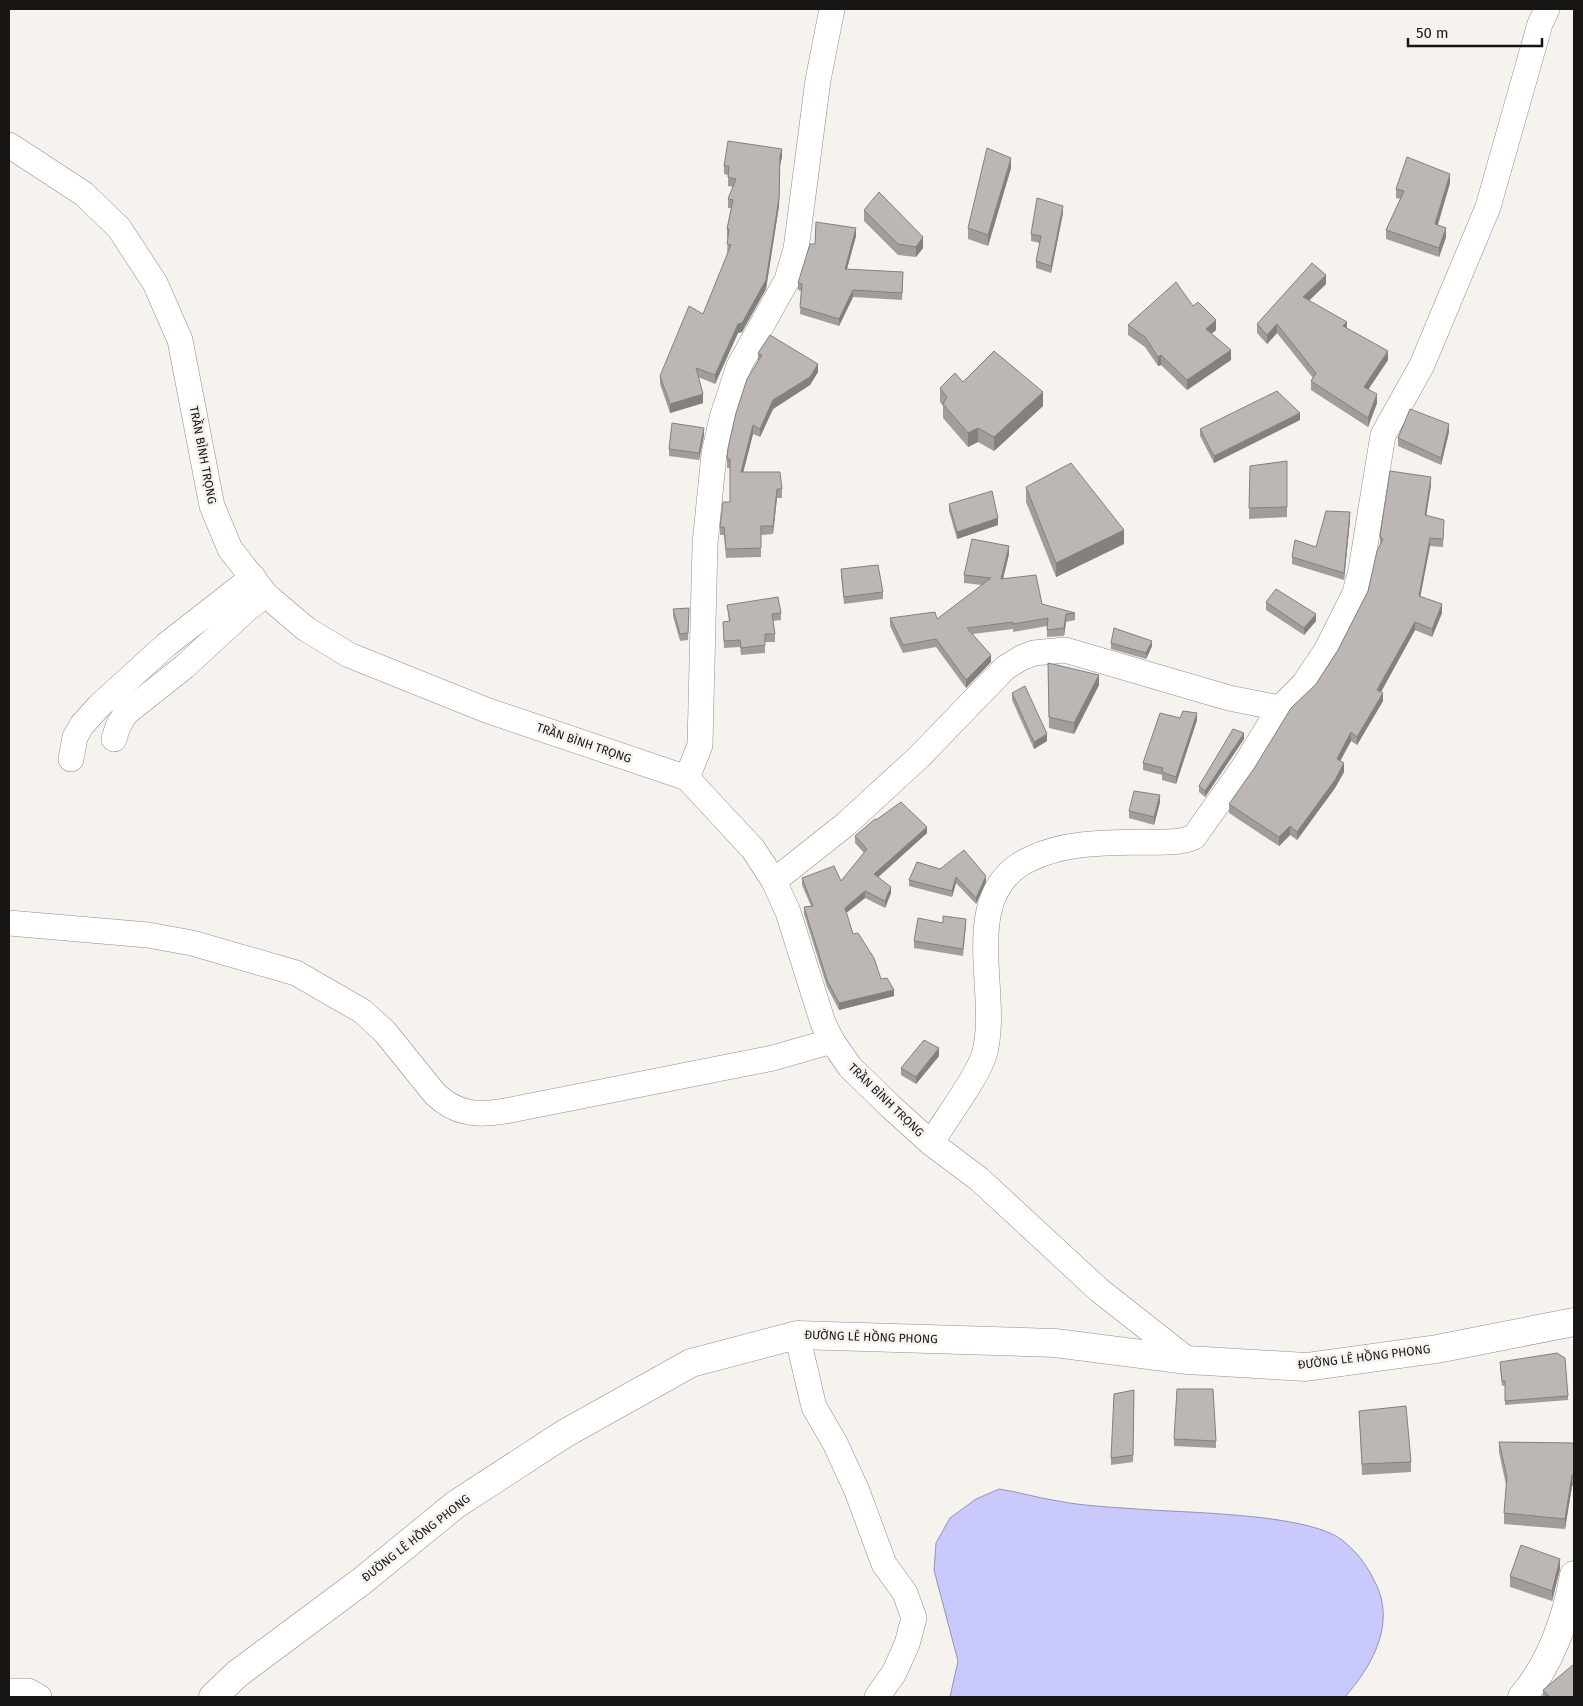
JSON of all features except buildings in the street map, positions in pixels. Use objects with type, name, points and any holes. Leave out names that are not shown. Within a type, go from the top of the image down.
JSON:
[{"type":"main road","name":"ĐƯỜNG LÊ HỒNG PHONG","points":[[212,1697],[237,1674],[362,1581],[455,1505],[564,1434],[691,1363],[797,1335],[1055,1343],[1188,1360],[1306,1367],[1436,1349],[1574,1322]]},
{"type":"main road","points":[[1522,1697],[1537,1680],[1567,1632],[1574,1575]]},
{"type":"street","points":[[687,778],[700,745],[705,544],[714,454],[722,418],[739,366],[787,280],[796,249],[817,89],[832,9]]},
{"type":"street","points":[[931,1143],[984,1055],[987,1037],[985,944],[988,916],[993,897],[1010,872],[1029,859],[1058,849],[1094,843],[1174,842],[1194,837],[1243,768],[1280,708],[1304,684],[1326,651],[1355,593],[1361,570],[1383,435],[1422,365],[1488,207],[1540,24],[1547,9]]},
{"type":"street","name":"TRẦN BÌNH TRỌNG","points":[[9,146],[84,194],[119,228],[155,283],[180,340],[212,506],[230,549],[260,586],[306,629],[349,656],[486,710],[687,778],[752,848],[774,881],[788,912],[823,1023],[832,1041],[850,1067],[931,1143],[979,1179],[1099,1290],[1188,1360]]},
{"type":"street","points":[[114,739],[118,726],[126,713],[184,667],[248,608],[260,586]]},
{"type":"street","points":[[71,759],[76,737],[82,725],[99,706],[166,644],[260,586]]},
{"type":"street","points":[[774,881],[846,824],[912,764],[1005,668],[1034,653],[1066,650],[1229,698],[1280,708]]},
{"type":"street","points":[[9,923],[148,935],[192,943],[296,973],[362,1011],[384,1032],[435,1094],[444,1102],[467,1114],[483,1115],[505,1112],[773,1058],[832,1041]]},
{"type":"street","points":[[797,1335],[814,1407],[835,1443],[857,1491],[884,1564],[905,1593],[914,1618],[907,1644],[894,1673],[877,1697]]},
{"type":"street","points":[[9,1691],[28,1691],[39,1697]]},
{"type":"water","points":[[999,1489],[1068,1503],[1274,1519],[1302,1524],[1325,1531],[1342,1540],[1354,1551],[1364,1563],[1376,1584],[1383,1606],[1381,1634],[1377,1648],[1363,1674],[1345,1697],[950,1697],[958,1661],[934,1570],[936,1543],[950,1518],[976,1499]]}]
